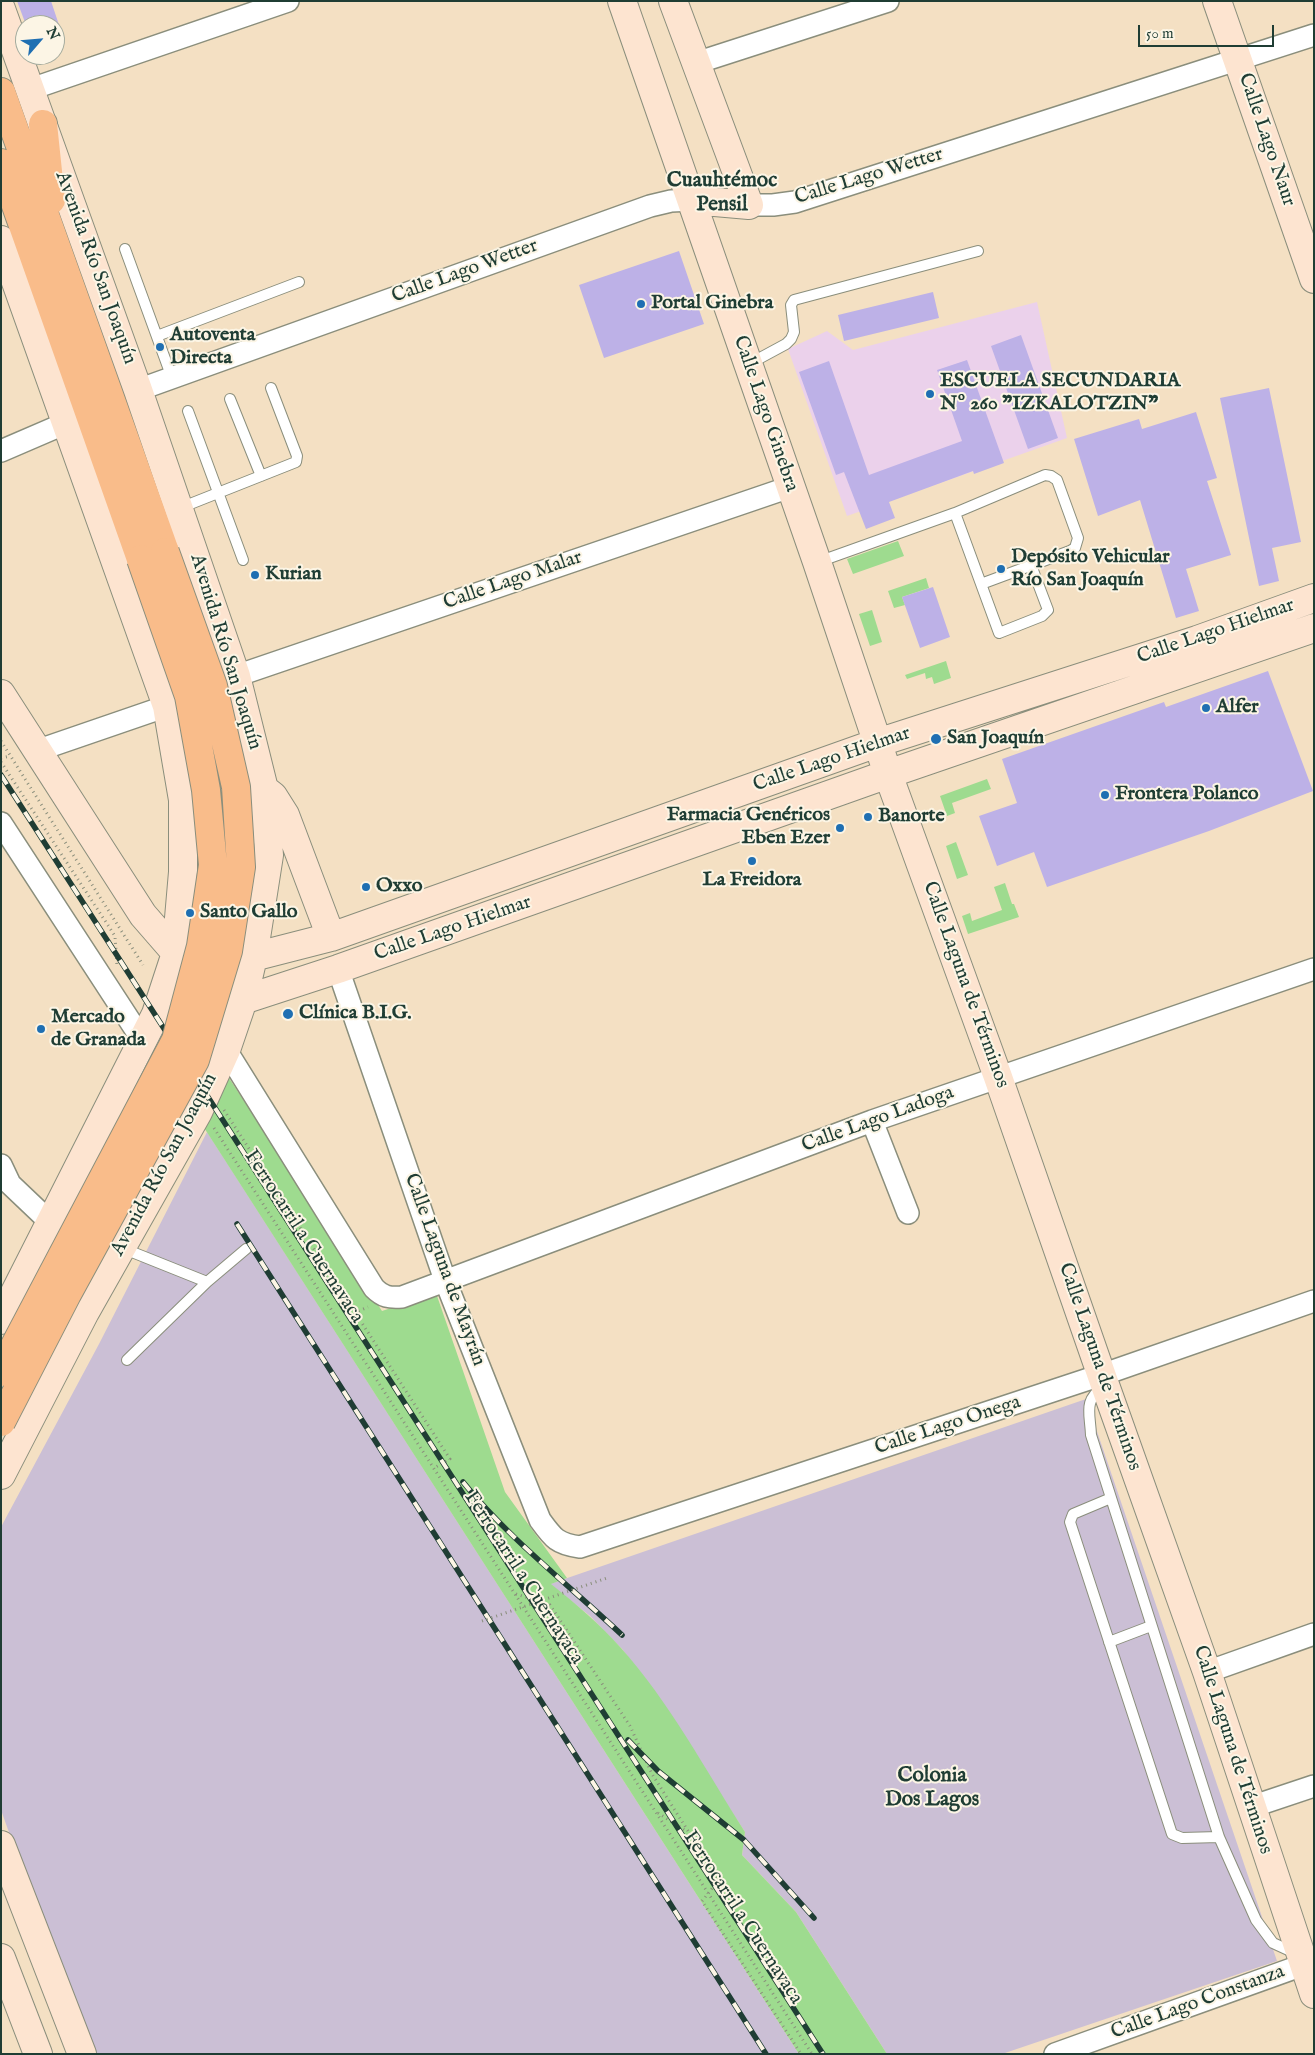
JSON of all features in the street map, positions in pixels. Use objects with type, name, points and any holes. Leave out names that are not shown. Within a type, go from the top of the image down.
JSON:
[{"type":"highway","name":"Avenida Río San Joaquín","points":[[1,92],[56,246],[153,556],[189,696],[206,790],[213,865],[201,946],[176,1040],[1,1372]]},
{"type":"highway","points":[[43,124],[56,246]]},
{"type":"highway","name":"Avenida Río San Joaquín","points":[[1,163],[30,243],[153,556],[213,686],[236,787],[241,867],[228,951],[195,1060],[67,1294],[1,1422]]},
{"type":"highway","points":[[1,196],[30,243]]},
{"type":"street","points":[[31,89],[288,1]]},
{"type":"street","name":"Calle Lago Ginebra","points":[[622,1],[817,562],[877,743]]},
{"type":"street","points":[[673,1],[750,205]]},
{"type":"street","points":[[696,63],[888,1]]},
{"type":"street","name":"Calle Lago Naur","points":[[1217,1],[1314,279]]},
{"type":"street","name":"Avenida Río San Joaquín","points":[[1,9],[138,390],[236,676],[264,789],[269,855],[253,957],[226,1050],[198,1112],[85,1312],[1,1475]]},
{"type":"street","name":"Calle Lago Wetter","points":[[138,390],[650,206],[671,201],[692,200],[750,205],[795,202],[1314,35]]},
{"type":"street","points":[[1,240],[167,706],[183,800],[183,872],[176,953],[156,1014],[1,1320]]},
{"type":"street","points":[[1,451],[66,423]]},
{"type":"street","name":"Calle Lago Malar","points":[[236,676],[790,487]]},
{"type":"street","name":"Calle Lago Hielmar","points":[[176,953],[210,957],[253,957],[331,937],[877,743],[1196,640],[1314,598]]},
{"type":"street","name":"Calle Lago Hielmar","points":[[242,1000],[338,969],[888,774],[1314,628]]},
{"type":"street","points":[[1,694],[143,915],[176,953]]},
{"type":"street","points":[[36,751],[167,706]]},
{"type":"street","name":"Calle Laguna de Términos","points":[[877,743],[998,1076],[1103,1380],[1207,1672],[1251,1807],[1306,1961],[1314,1994]]},
{"type":"street","points":[[183,800],[264,789],[272,796],[285,815],[331,937]]},
{"type":"street","points":[[1,823],[143,1041]]},
{"type":"street","name":"Calle Lago Ladoga","points":[[226,1050],[374,1288],[382,1295],[390,1298],[402,1297],[872,1121],[998,1076],[1314,968]]},
{"type":"street","name":"Calle Laguna de Mayrán","points":[[338,969],[445,1280],[540,1520],[551,1536],[564,1545],[580,1547]]},
{"type":"street","points":[[872,1121],[908,1213]]},
{"type":"street","points":[[1,1166],[10,1184],[51,1223],[73,1238],[102,1250],[121,1248]]},
{"type":"street","points":[[24,1272],[54,1280],[74,1292],[85,1312]]},
{"type":"street","name":"Calle Lago Onega","points":[[580,1547],[1103,1380],[1314,1301]]},
{"type":"street","points":[[1207,1672],[1314,1634]]},
{"type":"street","points":[[1251,1807],[1314,1786]]},
{"type":"street","points":[[1,1845],[82,2054]]},
{"type":"street","points":[[1,1958],[38,2054]]},
{"type":"street","name":"Calle Lago Constanza","points":[[1055,2054],[1306,1961]]},
{"type":"lane","points":[[125,249],[172,378]]},
{"type":"lane","points":[[748,364],[786,344],[791,339],[794,332],[791,305],[794,300],[978,251]]},
{"type":"lane","points":[[157,336],[299,282]]},
{"type":"lane","points":[[179,508],[294,463],[297,459],[271,388]]},
{"type":"lane","points":[[230,399],[261,476]]},
{"type":"lane","points":[[188,411],[243,560]]},
{"type":"lane","points":[[817,562],[955,513],[1045,475],[1057,480],[1078,538],[1078,543],[1070,551],[981,584]]},
{"type":"lane","points":[[955,513],[999,633],[1042,616],[1048,610],[1031,566]]},
{"type":"lane","points":[[121,1248],[207,1282]]},
{"type":"lane","points":[[127,1360],[207,1282],[246,1249]]},
{"type":"lane","points":[[1103,1380],[1089,1402],[1091,1435],[1219,1836],[1256,1920],[1273,1943],[1306,1961]]},
{"type":"lane","points":[[1111,1498],[1073,1514],[1070,1522],[1172,1834],[1182,1838],[1219,1836]]},
{"type":"lane","points":[[1109,1642],[1152,1626]]},
{"type":"path","points":[[1,741],[144,965]]},
{"type":"path","points":[[1,762],[115,936],[117,969]]},
{"type":"path","points":[[223,1108],[450,1459],[434,1468]]},
{"type":"path","name":"Ferrocarril a Cuernavaca","points":[[213,1126],[812,2054]]},
{"type":"path","points":[[482,1621],[606,1578]]},
{"type":"path","points":[[515,1594],[550,1606],[630,1726],[652,1774],[719,1880],[702,1901],[801,2054]]},
{"type":"path","points":[[656,1812],[689,1833]]},
{"type":"shaded area","name":"ESCUELA SECUNDARIA Nº 260 \"IZKALOTZIN\"","points":[[1037,302],[1067,438],[847,516],[788,349],[827,331],[853,350]]},
{"type":"shaded area","points":[[207,1132],[799,2054],[88,2054],[1,1810],[1,1527],[99,1344]]},
{"type":"shaded area","points":[[1086,1399],[1277,1961],[1002,2054],[887,2054],[796,1912],[742,1855],[745,1832],[647,1681],[622,1649],[590,1616],[550,1584]]},
{"type":"green space","points":[[898,541],[904,556],[853,574],[847,559]]},
{"type":"green space","points":[[926,578],[929,588],[902,597],[905,605],[894,608],[888,591]]},
{"type":"green space","points":[[872,610],[882,642],[870,646],[859,614]]},
{"type":"green space","points":[[946,661],[951,678],[934,684],[932,677],[926,679],[925,673],[907,679],[905,675]]},
{"type":"green space","points":[[987,779],[991,789],[952,803],[955,813],[947,816],[940,796]]},
{"type":"green space","points":[[956,842],[968,875],[957,879],[946,846]]},
{"type":"green space","points":[[1005,883],[1012,904],[1014,904],[1019,917],[968,934],[962,916],[970,913],[972,921],[1002,910],[994,887]]},
{"type":"green space","points":[[227,1075],[382,1311],[436,1293],[505,1492],[567,1578],[551,1584],[605,1631],[655,1690],[745,1832],[742,1855],[796,1912],[887,2054],[799,2054],[201,1123]]},
{"type":"building","points":[[17,1],[51,1],[56,15],[22,15]]},
{"type":"building","name":"Portal Ginebra","points":[[679,251],[704,324],[604,358],[579,285]]},
{"type":"building","points":[[933,292],[939,318],[844,341],[838,315]]},
{"type":"building","points":[[1021,335],[1058,438],[1028,449],[991,346]]},
{"type":"building","points":[[967,360],[1004,463],[974,474],[973,471],[889,502],[895,518],[866,529],[844,472],[836,475],[799,372],[829,361],[869,475],[962,441],[937,370]]},
{"type":"building","points":[[1269,388],[1301,542],[1272,548],[1279,581],[1259,586],[1220,398]]},
{"type":"building","points":[[1196,412],[1217,478],[1207,481],[1231,555],[1186,569],[1199,611],[1176,618],[1140,500],[1098,516],[1074,439],[1139,419],[1142,429]]},
{"type":"building","points":[[933,587],[950,637],[920,648],[902,597]]},
{"type":"building","points":[[1268,671],[1313,791],[1209,831],[1047,887],[1034,852],[997,866],[979,816],[1017,803],[1002,759],[1164,702],[1166,707]]},
{"type":"railway","points":[[1,775],[823,2054]]},
{"type":"railway","points":[[237,1224],[766,2054]]},
{"type":"railway","points":[[463,1482],[519,1542],[622,1635]]},
{"type":"railway","points":[[628,1740],[658,1771],[744,1840],[814,1918]]},
{"type":"place","name":"Portal Ginebra","points":[[641,304]]},
{"type":"place","name":"Autoventa Directa","points":[[160,347]]},
{"type":"place","name":"ESCUELA SECUNDARIA Nº 260 \"IZKALOTZIN\"","points":[[930,394]]},
{"type":"place","name":"Depósito Vehicular Río San Joaquín","points":[[1001,569]]},
{"type":"place","name":"Kurian","points":[[255,575]]},
{"type":"place","name":"Alfer","points":[[1206,708]]},
{"type":"place","name":"San Joaquín","points":[[936,739]]},
{"type":"place","name":"Frontera Polanco","points":[[1105,795]]},
{"type":"place","name":"Banorte","points":[[868,817]]},
{"type":"place","name":"Farmacia Genéricos Eben Ezer","points":[[840,828]]},
{"type":"place","name":"La Freidora","points":[[752,861]]},
{"type":"place","name":"Oxxo","points":[[366,887]]},
{"type":"place","name":"Santo Gallo","points":[[190,913]]},
{"type":"place","name":"Clínica B.I.G.","points":[[288,1014]]},
{"type":"place","name":"Mercado de Granada","points":[[41,1029]]},
{"type":"district","name":"Cuauhtémoc Pensil","points":[[722,194]]},
{"type":"district","name":"Colonia Dos Lagos","points":[[932,1789]]}]
